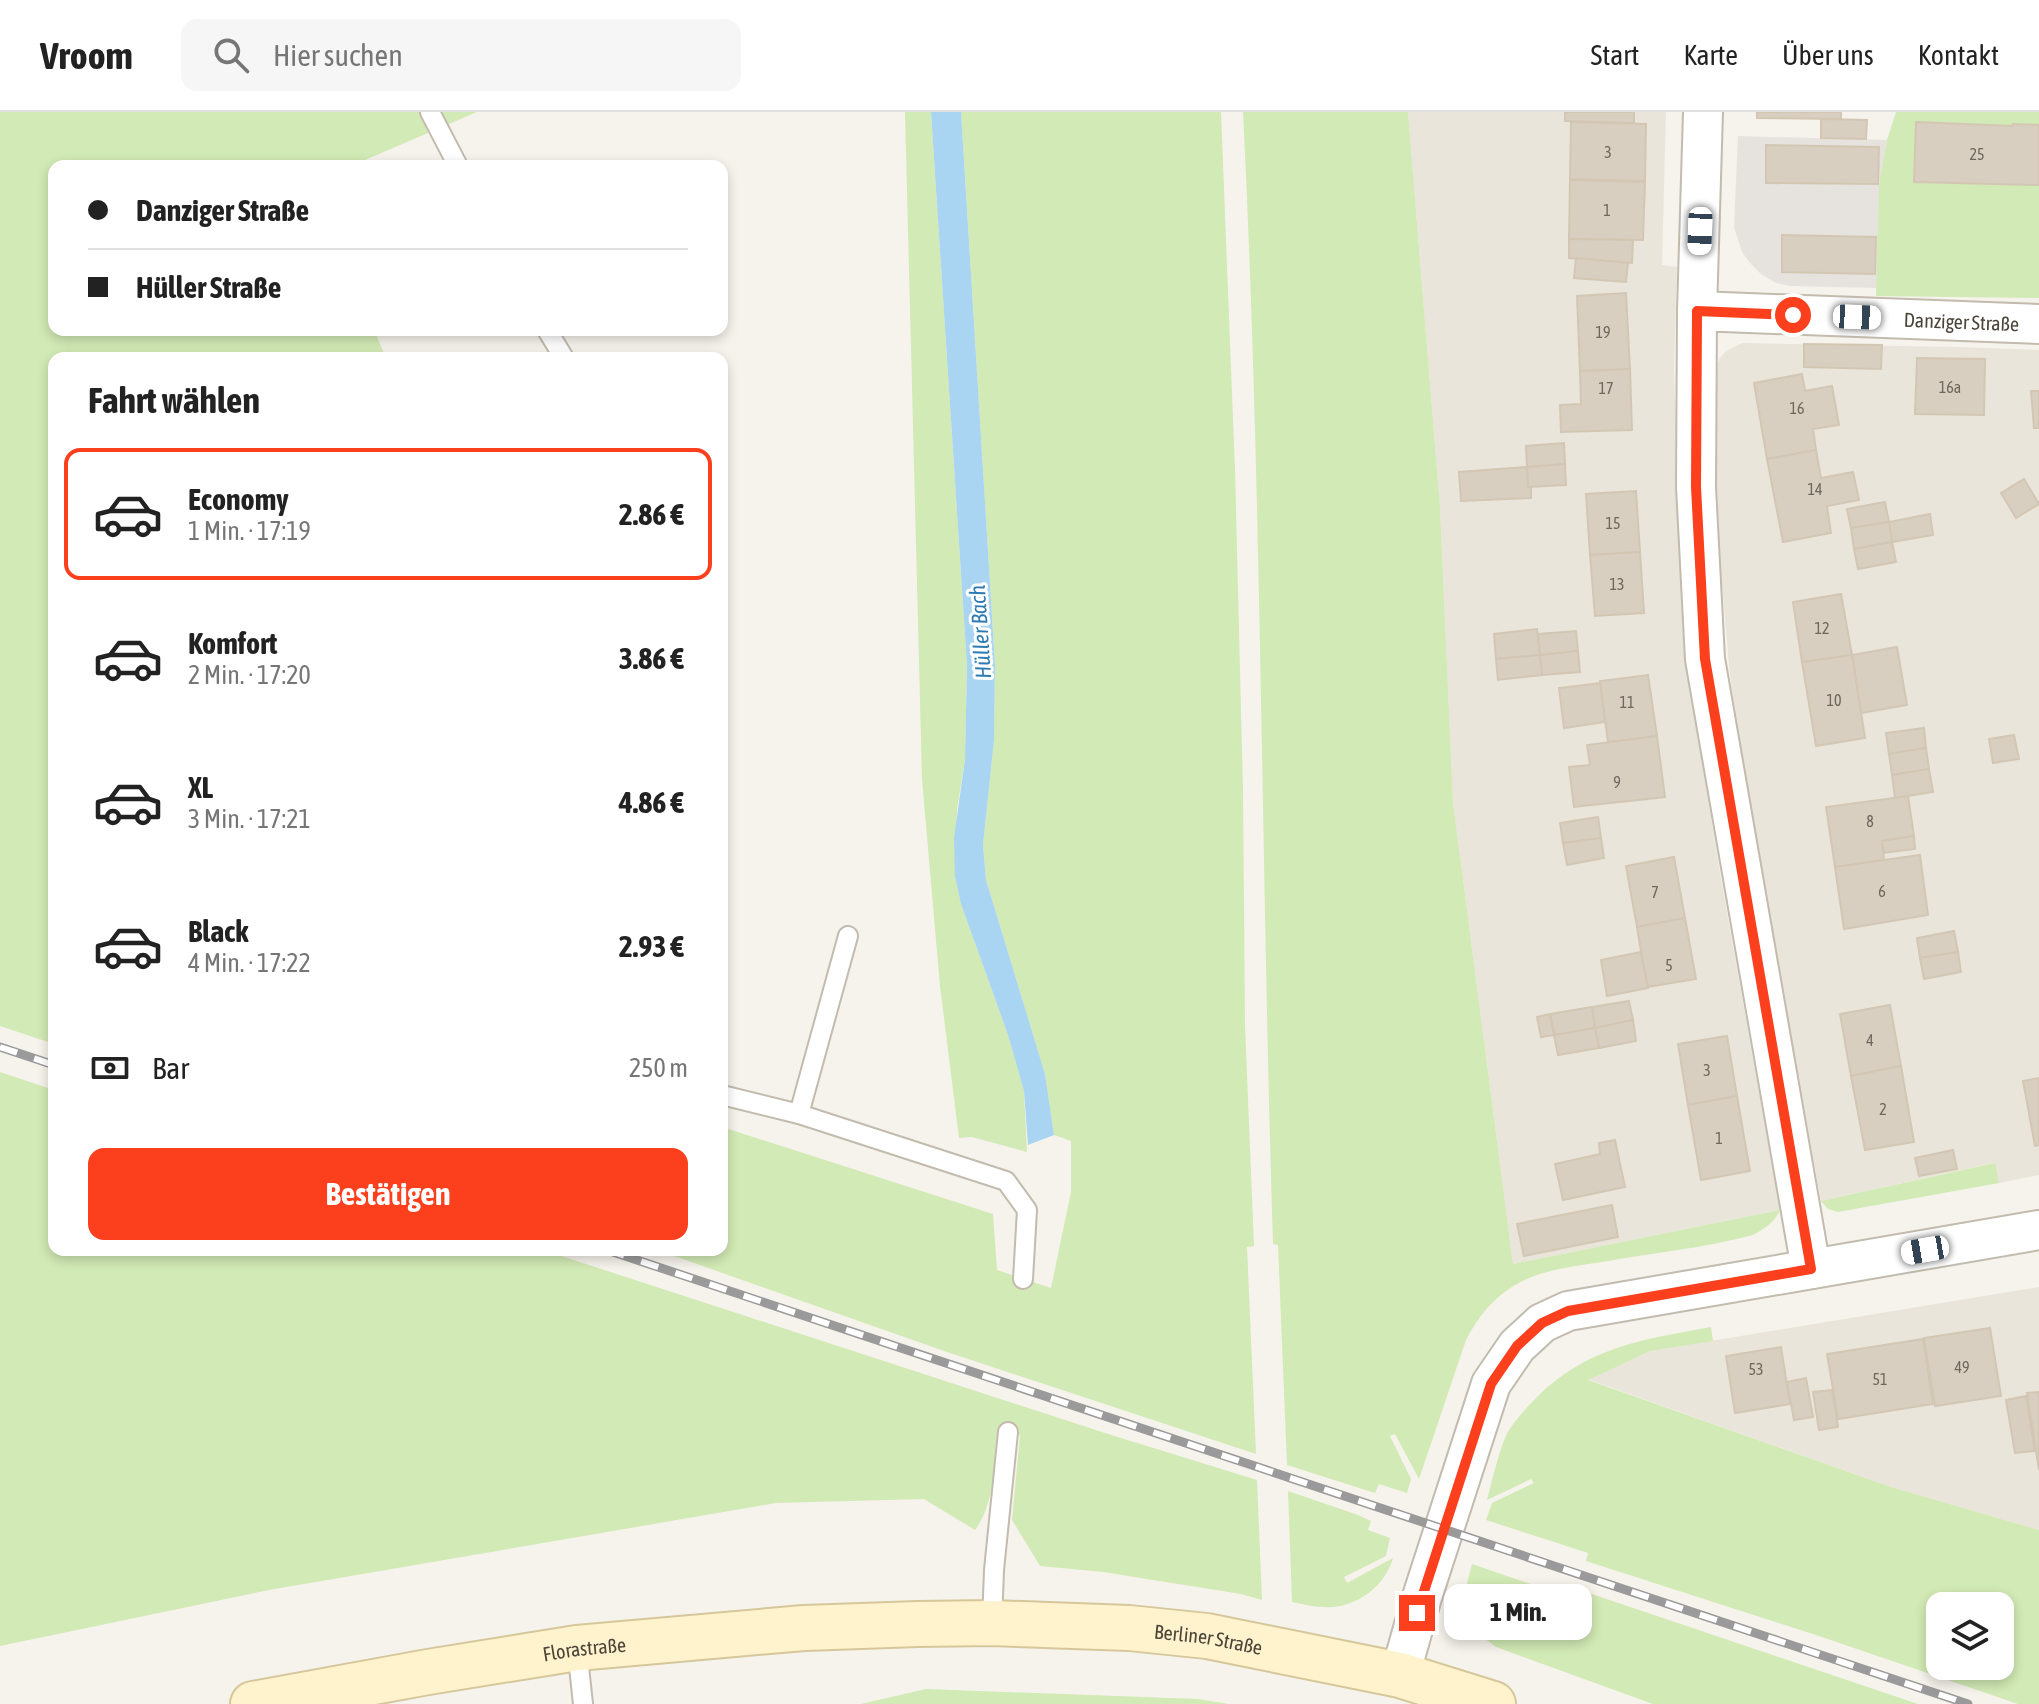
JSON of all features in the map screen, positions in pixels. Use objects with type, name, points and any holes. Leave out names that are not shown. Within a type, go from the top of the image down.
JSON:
[{"type":"main road","name":"Berliner Straße","points":[[918,1624],[992,1623],[1129,1628],[1207,1636],[1400,1675],[1493,1704]]},
{"type":"main road","name":"Florastraße","points":[[253,1704],[577,1648],[804,1628],[918,1624]]},
{"type":"street","points":[[1703,112],[1696,487],[1705,659],[1811,1269]]},
{"type":"street","name":"Danziger Straße","points":[[1697,311],[2039,324]]},
{"type":"street","points":[[1400,1675],[1491,1384],[1517,1346],[1542,1323],[1568,1311],[2039,1230]]},
{"type":"lane","points":[[430,112],[455,160]]},
{"type":"lane","points":[[799,1114],[848,936]]},
{"type":"lane","points":[[728,1096],[799,1114],[1006,1181],[1027,1210],[1023,1279]]},
{"type":"lane","points":[[992,1623],[994,1570],[1008,1432]]},
{"type":"lane","points":[[577,1648],[583,1704]]},
{"type":"shaded area","points":[[1408,112],[1666,112],[1662,265],[1677,267],[1674,367],[1686,640],[1720,873],[1780,1210],[1513,1264],[1453,802],[1440,507]]},
{"type":"shaded area","points":[[1738,136],[1887,140],[1879,184],[1877,288],[1790,286],[1776,283],[1750,263],[1742,252],[1734,227]]},
{"type":"shaded area","points":[[1742,343],[2039,350],[2039,1175],[1999,1183],[1994,1163],[1821,1201],[1743,776],[1730,675],[1721,573],[1715,369],[1726,351]]},
{"type":"shaded area","points":[[2039,1287],[2039,1530],[1891,1487],[1587,1379],[1650,1351]]},
{"type":"green space","points":[[0,112],[477,112],[365,160],[48,160],[48,336],[377,336],[383,352],[48,352],[48,1042],[0,1026]]},
{"type":"green space","points":[[905,112],[931,112],[967,666],[965,759],[957,810],[955,877],[961,904],[1008,1035],[1024,1091],[1027,1152],[972,1137],[959,1138],[940,986],[922,779]]},
{"type":"green space","points":[[961,112],[1221,112],[1235,470],[1245,1025],[1254,1246],[1247,1247],[1256,1454],[947,1352],[674,1256],[728,1256],[728,1129],[993,1214],[997,1270],[1051,1288],[1071,1192],[1071,1141],[1054,1135],[1045,1074],[986,880],[983,845],[994,740],[995,665]]},
{"type":"green space","points":[[1243,112],[1408,112],[1440,507],[1453,802],[1513,1264],[1780,1210],[1772,1222],[1753,1235],[1554,1270],[1531,1277],[1502,1294],[1484,1312],[1466,1340],[1419,1479],[1395,1434],[1390,1436],[1411,1479],[1407,1493],[1379,1484],[1375,1493],[1287,1465],[1278,1245],[1273,1244],[1258,536]]},
{"type":"green space","points":[[1896,112],[2039,112],[2039,298],[1876,296],[1879,184]]},
{"type":"green space","points":[[0,1072],[48,1088],[48,1256],[561,1256],[1257,1480],[1262,1600],[1103,1572],[1040,1566],[1012,1520],[1020,1435],[998,1428],[990,1494],[975,1530],[924,1499],[776,1503],[269,1590],[0,1646]]},
{"type":"green space","points":[[1995,1163],[1999,1183],[1838,1212],[1828,1209],[1821,1201]]},
{"type":"green space","points":[[1711,1327],[1713,1341],[1650,1351],[1588,1380],[1891,1487],[2039,1530],[2039,1704],[2018,1704],[1948,1680],[2014,1680],[2014,1592],[1926,1592],[1926,1673],[1586,1561],[1588,1553],[1486,1520],[1492,1503],[1534,1483],[1531,1479],[1487,1500],[1499,1454],[1515,1421],[1556,1380],[1576,1367],[1596,1356],[1640,1341]]},
{"type":"green space","points":[[1288,1491],[1358,1515],[1371,1521],[1368,1530],[1390,1538],[1386,1556],[1344,1577],[1347,1583],[1393,1558],[1376,1587],[1357,1600],[1336,1607],[1292,1602]]},
{"type":"green space","points":[[1472,1564],[1574,1599],[1577,1589],[1918,1704],[1653,1704],[1496,1647],[1480,1635],[1470,1622],[1460,1583],[1484,1627],[1488,1624],[1467,1583]]},
{"type":"green space","points":[[926,1689],[1198,1699],[1229,1704],[861,1704]]},
{"type":"water","name":"Hüller Bach","points":[[931,112],[961,112],[995,665],[994,740],[983,845],[986,880],[1045,1074],[1054,1135],[1028,1145],[1024,1091],[1008,1035],[961,904],[955,877],[954,838],[965,759],[967,666]]},
{"type":"building","points":[[1565,112],[1634,112],[1634,123],[1565,121]]},
{"type":"building","points":[[1757,112],[1841,112],[1841,119],[1757,118]]},
{"type":"building","points":[[1821,119],[1867,120],[1866,139],[1821,138]]},
{"type":"building","points":[[1571,122],[1646,124],[1645,181],[1570,179]]},
{"type":"building","points":[[1916,122],[2039,125],[2039,185],[1914,182]]},
{"type":"building","points":[[1766,145],[1879,147],[1878,184],[1766,183]]},
{"type":"building","points":[[1570,180],[1645,182],[1643,240],[1569,239]]},
{"type":"building","points":[[1782,235],[1876,237],[1875,274],[1782,272]]},
{"type":"building","points":[[1569,239],[1633,240],[1632,263],[1569,258]]},
{"type":"building","points":[[1576,258],[1628,263],[1626,282],[1574,278]]},
{"type":"building","points":[[1626,293],[1630,369],[1580,371],[1577,296]]},
{"type":"building","points":[[1804,344],[1882,345],[1881,369],[1804,367]]},
{"type":"building","points":[[1917,358],[1985,359],[1984,415],[1915,414]]},
{"type":"building","points":[[1630,369],[1632,430],[1561,432],[1560,405],[1581,404],[1580,371]]},
{"type":"building","points":[[1802,374],[1805,391],[1832,386],[1839,425],[1813,429],[1816,450],[1767,459],[1754,383]]},
{"type":"building","points":[[2031,391],[2039,391],[2039,428],[2034,428]]},
{"type":"building","points":[[1564,443],[1565,464],[1527,467],[1526,446]]},
{"type":"building","points":[[1816,450],[1821,478],[1853,472],[1859,500],[1827,506],[1831,533],[1783,542],[1767,459]]},
{"type":"building","points":[[1565,464],[1566,485],[1528,487],[1527,467]]},
{"type":"building","points":[[1527,467],[1531,498],[1461,501],[1459,472]]},
{"type":"building","points":[[2024,479],[2039,504],[2016,518],[2001,493]]},
{"type":"building","points":[[1636,491],[1640,552],[1590,555],[1586,494]]},
{"type":"building","points":[[1885,502],[1889,522],[1851,528],[1847,509]]},
{"type":"building","points":[[1930,514],[1933,535],[1892,542],[1889,522]]},
{"type":"building","points":[[1889,522],[1892,542],[1854,549],[1851,528]]},
{"type":"building","points":[[1892,542],[1896,562],[1858,569],[1854,549]]},
{"type":"building","points":[[1640,552],[1644,613],[1595,616],[1590,555]]},
{"type":"building","points":[[1841,594],[1852,655],[1802,662],[1793,602]]},
{"type":"building","points":[[1537,629],[1540,655],[1496,659],[1494,634]]},
{"type":"building","points":[[1576,631],[1578,651],[1540,655],[1538,634]]},
{"type":"building","points":[[1897,647],[1907,705],[1861,713],[1852,655]]},
{"type":"building","points":[[1578,651],[1580,672],[1542,675],[1540,655]]},
{"type":"building","points":[[1540,655],[1542,675],[1498,680],[1496,659]]},
{"type":"building","points":[[1852,655],[1865,738],[1816,746],[1802,662]]},
{"type":"building","points":[[1648,675],[1657,736],[1608,742],[1600,681]]},
{"type":"building","points":[[1600,683],[1605,722],[1564,728],[1559,688]]},
{"type":"building","points":[[1924,728],[1926,748],[1889,754],[1886,733]]},
{"type":"building","points":[[2014,735],[2019,759],[1993,763],[1989,739]]},
{"type":"building","points":[[1657,736],[1665,797],[1574,807],[1569,767],[1590,765],[1587,745]]},
{"type":"building","points":[[1926,748],[1929,769],[1892,775],[1889,754]]},
{"type":"building","points":[[1929,769],[1933,792],[1895,798],[1892,775]]},
{"type":"building","points":[[1908,796],[1914,836],[1882,841],[1884,860],[1835,867],[1826,807]]},
{"type":"building","points":[[1598,817],[1601,838],[1563,843],[1560,823]]},
{"type":"building","points":[[1914,836],[1915,849],[1884,853],[1882,841]]},
{"type":"building","points":[[1601,838],[1604,858],[1567,865],[1563,843]]},
{"type":"building","points":[[1920,855],[1928,915],[1844,929],[1835,867]]},
{"type":"building","points":[[1674,857],[1685,918],[1637,927],[1626,866]]},
{"type":"building","points":[[1685,918],[1696,979],[1647,987],[1637,927]]},
{"type":"building","points":[[1954,931],[1958,952],[1920,958],[1917,938]]},
{"type":"building","points":[[1641,952],[1648,988],[1607,996],[1601,960]]},
{"type":"building","points":[[1958,952],[1961,972],[1924,979],[1920,958]]},
{"type":"building","points":[[1629,1001],[1633,1020],[1595,1028],[1592,1007]]},
{"type":"building","points":[[1890,1005],[1901,1066],[1851,1076],[1840,1014]]},
{"type":"building","points":[[1592,1007],[1595,1028],[1554,1035],[1550,1014]]},
{"type":"building","points":[[1550,1014],[1554,1035],[1541,1037],[1537,1017]]},
{"type":"building","points":[[1633,1020],[1636,1041],[1599,1048],[1595,1028]]},
{"type":"building","points":[[1595,1028],[1599,1048],[1558,1055],[1554,1035]]},
{"type":"building","points":[[1727,1036],[1737,1096],[1688,1105],[1678,1044]]},
{"type":"building","points":[[1901,1066],[1914,1142],[1865,1150],[1851,1076]]},
{"type":"building","points":[[2039,1078],[2039,1145],[2035,1146],[2023,1081]]},
{"type":"building","points":[[1737,1096],[1750,1171],[1701,1180],[1688,1105]]},
{"type":"building","points":[[1615,1140],[1625,1187],[1563,1200],[1555,1164],[1600,1154],[1599,1143]]},
{"type":"building","points":[[1953,1150],[1957,1169],[1919,1176],[1915,1158]]},
{"type":"building","points":[[1612,1205],[1618,1237],[1524,1256],[1517,1224]]},
{"type":"building","points":[[1990,1328],[2001,1396],[1935,1406],[1924,1338]]},
{"type":"building","points":[[1923,1339],[1933,1404],[1838,1419],[1827,1354]]},
{"type":"building","points":[[1781,1347],[1790,1404],[1735,1413],[1726,1356]]},
{"type":"building","points":[[1806,1378],[1813,1417],[1794,1420],[1787,1382]]},
{"type":"building","points":[[1832,1390],[1838,1427],[1819,1430],[1813,1392]]},
{"type":"building","points":[[2039,1392],[2039,1470],[2027,1393]]},
{"type":"building","points":[[2026,1396],[2035,1451],[2015,1453],[2006,1400]]},
{"type":"railway","points":[[0,1047],[48,1063]]},
{"type":"railway","points":[[625,1256],[1968,1704]]},
{"type":"route","points":[[1417,1613],[1491,1384],[1517,1346],[1542,1323],[1568,1311],[1811,1269],[1705,659],[1696,487],[1697,311],[1793,315]]}]
